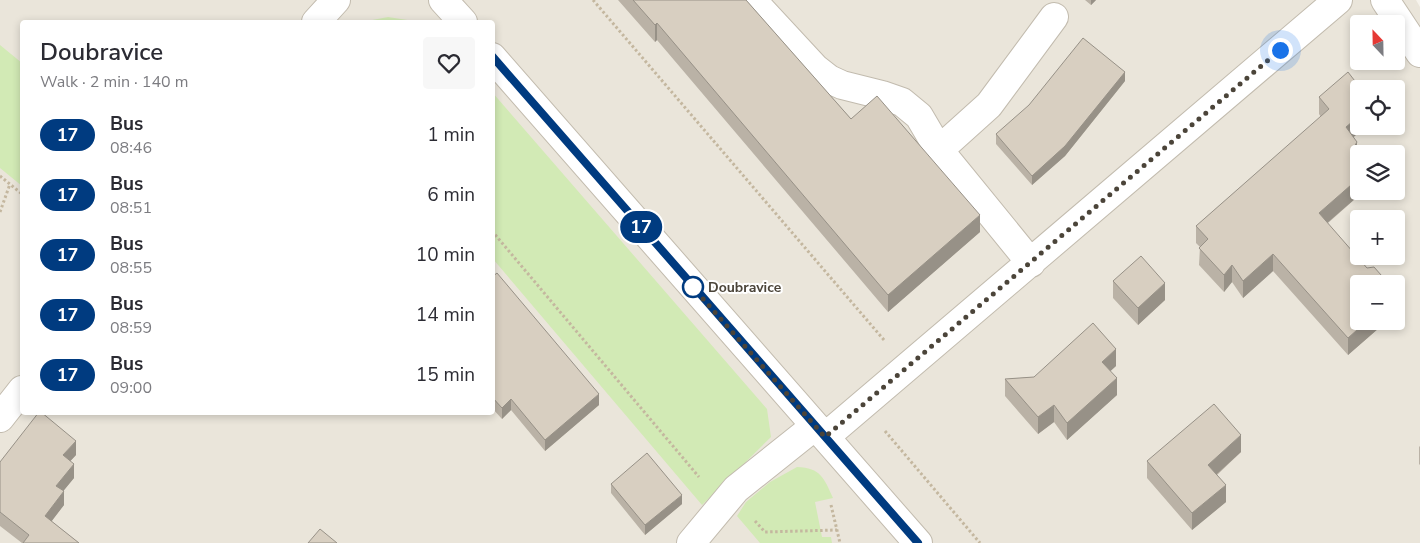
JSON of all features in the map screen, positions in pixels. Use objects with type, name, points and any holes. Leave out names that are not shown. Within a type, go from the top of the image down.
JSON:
[{"type":"street","points":[[318,20],[336,0]]},
{"type":"street","points":[[443,0],[461,20]]},
{"type":"street","points":[[752,0],[815,68],[829,79],[842,85],[894,98],[919,116],[939,150],[1030,263]]},
{"type":"street","points":[[691,543],[736,489],[863,405],[1338,0]]},
{"type":"street","points":[[1385,0],[1420,53]]},
{"type":"street","points":[[939,150],[989,105],[1054,17]]},
{"type":"street","points":[[495,59],[918,543]]},
{"type":"street","points":[[0,418],[20,393]]},
{"type":"path","points":[[593,0],[907,367]]},
{"type":"path","points":[[0,176],[20,192]]},
{"type":"path","points":[[0,212],[10,184]]},
{"type":"path","points":[[495,235],[722,505],[745,511],[765,532],[837,530]]},
{"type":"path","points":[[863,405],[980,543]]},
{"type":"path","points":[[831,505],[840,543]]},
{"type":"shaded area","points":[[0,0],[1416,0],[1420,7],[1420,543],[0,543]]},
{"type":"green space","points":[[388,17],[407,20],[372,20]]},
{"type":"green space","points":[[0,45],[20,61],[20,184],[0,168]]},
{"type":"green space","points":[[495,95],[767,409],[771,437],[702,505],[495,261]]},
{"type":"green space","points":[[797,467],[817,472],[821,475],[830,491],[833,498],[815,502],[822,537],[831,537],[832,543],[760,543],[737,516],[746,502],[770,482]]},
{"type":"building","points":[[633,0],[746,0],[851,119],[877,96],[980,215],[888,295],[657,23],[655,25]]},
{"type":"building","points":[[1083,38],[1125,72],[1065,146],[1032,176],[996,134],[1029,105]]},
{"type":"building","points":[[1348,72],[1354,80],[1350,80],[1350,124],[1346,127],[1350,135],[1357,142],[1355,145],[1350,145],[1350,186],[1319,213],[1350,249],[1350,265],[1364,265],[1367,268],[1374,267],[1381,275],[1350,275],[1350,330],[1357,330],[1348,338],[1273,254],[1243,281],[1232,265],[1224,275],[1199,248],[1208,239],[1196,226],[1329,109],[1319,97]]},
{"type":"building","points":[[1141,256],[1165,283],[1138,308],[1113,281]]},
{"type":"building","points":[[497,273],[599,394],[545,440],[511,399],[502,408],[495,400],[495,275]]},
{"type":"building","points":[[1093,323],[1116,349],[1102,362],[1117,378],[1067,423],[1054,405],[1038,417],[1005,379],[1034,377]]},
{"type":"building","points":[[1214,404],[1241,435],[1208,465],[1226,485],[1192,513],[1147,461]]},
{"type":"building","points":[[37,415],[45,415],[76,441],[63,455],[74,464],[56,486],[64,491],[45,516],[79,543],[23,543],[29,535],[0,512],[0,462]]},
{"type":"building","points":[[647,453],[682,495],[645,525],[611,484]]},
{"type":"building","points":[[320,529],[337,543],[308,543]]},
{"type":"bus line","name":"17","points":[[495,59],[918,543]]},
{"type":"place","name":"Doubravice","points":[[693,287]]},
{"type":"route","points":[[693,287],[689,283],[825,437],[1280,50]]}]
